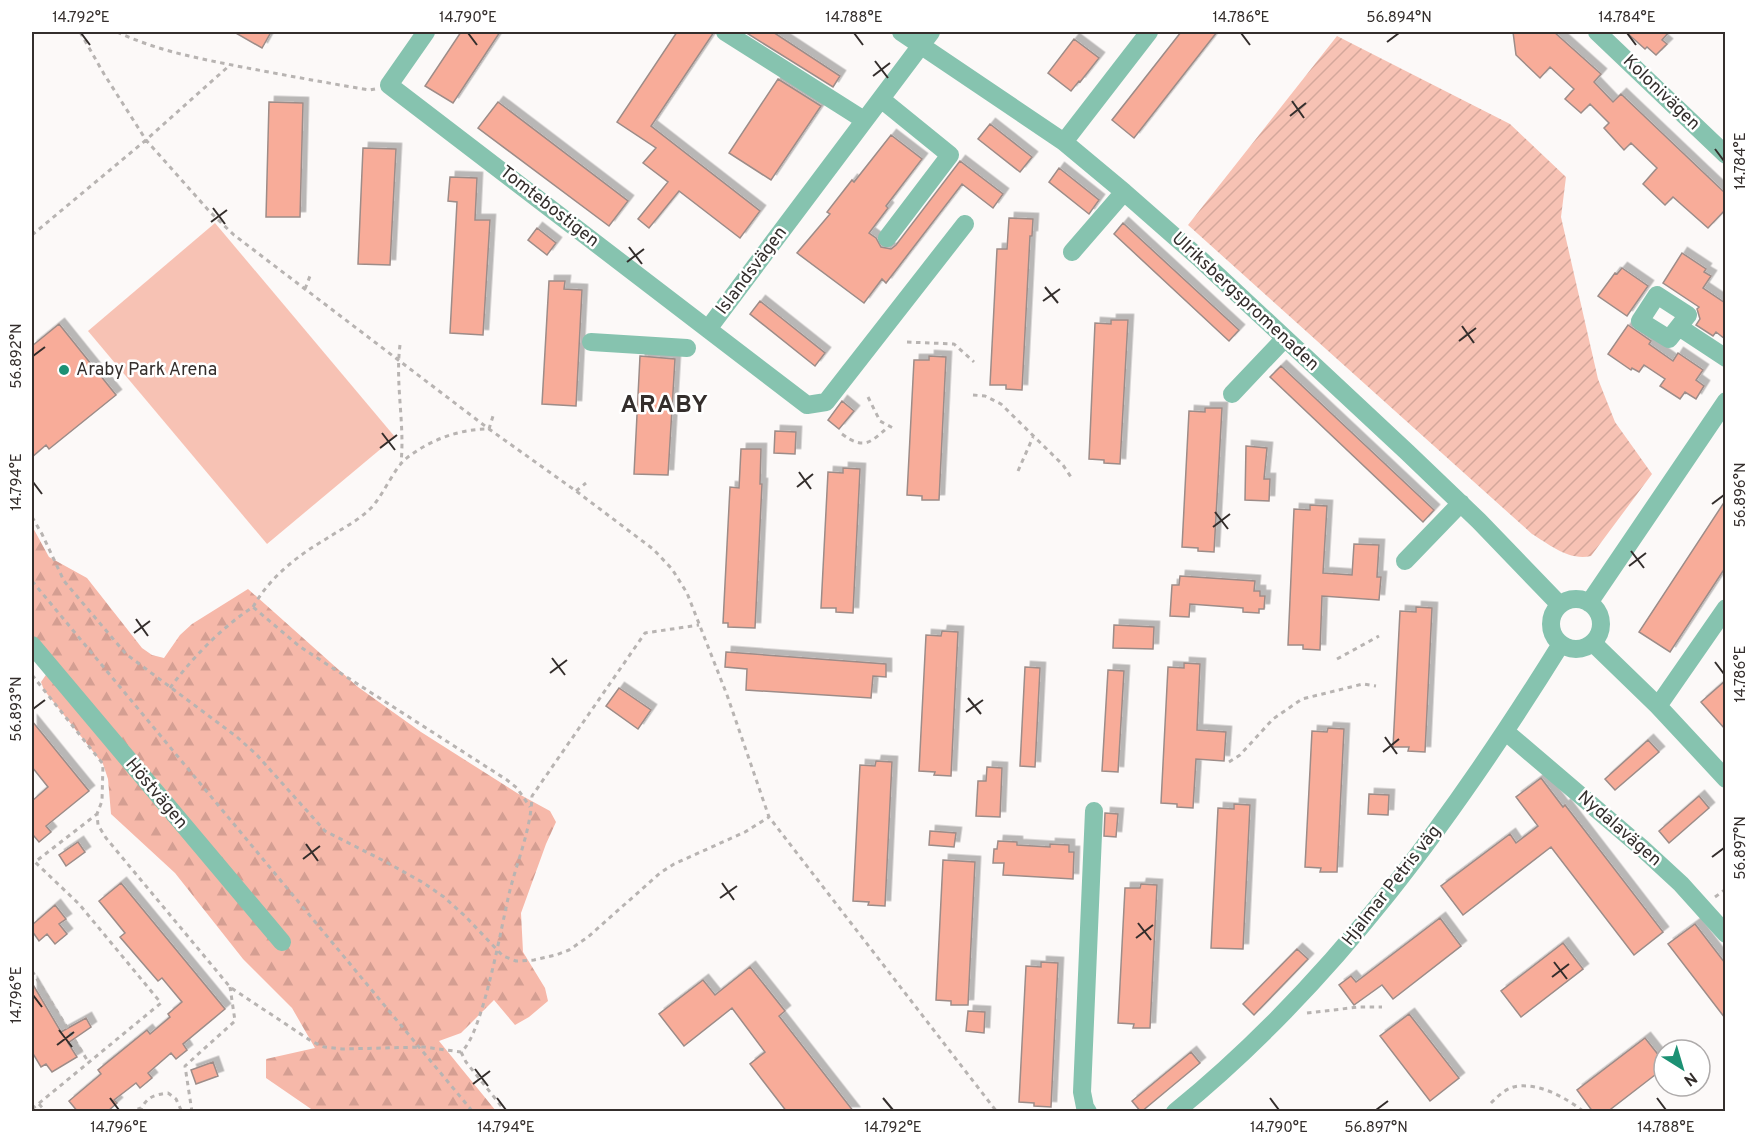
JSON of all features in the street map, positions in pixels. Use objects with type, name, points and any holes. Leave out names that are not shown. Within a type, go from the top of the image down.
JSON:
[{"type":"street","points":[[389,85],[426,32]]},
{"type":"street","points":[[725,32],[864,120]]},
{"type":"street","name":"Ulriksbergspromenaden","points":[[901,32],[926,38],[1064,142],[1124,192],[1198,257],[1461,503],[1560,605]]},
{"type":"street","points":[[1064,142],[1149,32]]},
{"type":"street","name":"Kolonivägen","points":[[1597,32],[1725,155]]},
{"type":"street","name":"Islandsvägen","points":[[926,38],[708,329],[807,405],[826,402],[965,224]]},
{"type":"street","name":"Tomtebostigen","points":[[389,85],[708,329]]},
{"type":"street","points":[[880,99],[950,155],[887,238]]},
{"type":"street","points":[[1072,252],[1124,192]]},
{"type":"street","points":[[1679,327],[1725,358]]},
{"type":"street","points":[[1232,394],[1285,338]]},
{"type":"street","points":[[591,342],[687,348]]},
{"type":"street","points":[[1589,603],[1725,401]]},
{"type":"street","points":[[1405,561],[1461,503]]},
{"type":"street","points":[[1574,600],[1589,603],[1599,614],[1601,622],[1600,630],[1593,643],[1580,649],[1561,644],[1552,632],[1551,625],[1552,617],[1560,605],[1574,600]]},
{"type":"street","points":[[1658,706],[1725,608]]},
{"type":"street","points":[[1593,643],[1658,706],[1725,779]]},
{"type":"street","name":"Hjalmar Petris väg","points":[[1187,1108],[1341,951],[1412,865],[1506,732],[1561,644]]},
{"type":"street","name":"Höstvägen","points":[[32,645],[282,942]]},
{"type":"street","name":"Nydalavägen","points":[[1506,732],[1642,848],[1681,884],[1725,934]]},
{"type":"street","points":[[1088,1112],[1082,1092],[1094,811]]},
{"type":"path","points":[[80,32],[146,140],[210,212],[234,235],[489,429],[653,549],[672,569],[687,593],[727,695],[768,817],[997,1112]]},
{"type":"path","points":[[117,32],[146,45],[230,65],[369,90],[389,85]]},
{"type":"path","points":[[32,235],[146,140],[230,65]]},
{"type":"path","points":[[305,289],[310,276]]},
{"type":"path","points":[[907,342],[954,344],[974,362]]},
{"type":"path","points":[[170,688],[183,670],[220,632],[253,607],[266,586],[294,561],[369,510],[387,489],[401,463],[403,423],[398,360],[400,345]]},
{"type":"path","points":[[972,395],[985,396],[1001,404],[1063,465],[1071,477]]},
{"type":"path","points":[[868,397],[880,421],[893,428]]},
{"type":"path","points":[[489,429],[493,416]]},
{"type":"path","points":[[842,434],[851,441],[865,444],[872,441],[888,426]]},
{"type":"path","points":[[401,463],[442,437],[475,429],[489,429]]},
{"type":"path","points":[[1018,471],[1033,436]]},
{"type":"path","points":[[576,491],[586,483]]},
{"type":"path","points":[[32,517],[64,582],[126,654],[237,736],[325,831],[422,882],[465,916],[503,956],[516,961],[534,960],[569,950],[588,938],[660,873],[674,864],[745,832],[768,817]]},
{"type":"path","points":[[32,581],[473,1112]]},
{"type":"path","points":[[253,607],[299,646],[507,780],[517,788],[531,809]]},
{"type":"path","points":[[32,675],[103,764],[102,801],[97,813],[98,825],[106,838],[230,987],[311,1041],[324,1047],[342,1049],[420,1047],[461,1052],[467,1048],[478,1021],[510,889],[521,856],[532,796],[645,633],[699,624]]},
{"type":"path","points":[[1337,659],[1379,636]]},
{"type":"path","points":[[1229,762],[1240,755],[1273,719],[1302,699],[1363,684],[1376,686]]},
{"type":"path","points":[[32,1109],[161,1003],[79,904],[35,862],[97,813]]},
{"type":"path","points":[[32,971],[88,1064]]},
{"type":"path","points":[[192,1112],[185,1066],[235,1021],[230,987]]},
{"type":"path","points":[[1279,1016],[1359,1007],[1382,1007]]},
{"type":"path","points":[[461,1052],[466,1062],[506,1112]]},
{"type":"path","points":[[1491,1103],[1503,1092],[1518,1086],[1558,1095],[1573,1102],[1584,1112]]},
{"type":"path","points":[[129,1112],[140,1110],[144,1101],[153,1095],[168,1093],[176,1099],[182,1112]]},
{"type":"path","points":[[39,1104],[46,1112]]},
{"type":"green space","points":[[32,526],[49,557],[87,578],[142,648],[152,655],[164,658],[180,635],[192,624],[248,589],[358,687],[421,732],[517,793],[550,811],[556,822],[521,913],[523,952],[545,988],[548,1001],[515,1025],[494,1000],[461,1033],[439,1041],[496,1111],[314,1111],[266,1078],[266,1059],[315,1048],[292,1008],[243,959],[175,873],[111,814],[108,779],[103,764],[44,690],[41,682],[50,669],[32,653]]},
{"type":"shaded area","points":[[1337,36],[1510,124],[1566,177],[1561,217],[1598,379],[1615,422],[1652,474],[1591,556],[1567,554],[1532,534],[1188,225]]},
{"type":"shaded area","points":[[215,223],[395,437],[267,544],[88,331]]},
{"type":"building","points":[[234,32],[271,32],[262,48]]},
{"type":"building","points":[[461,32],[500,32],[453,103],[425,86]]},
{"type":"building","points":[[677,32],[714,32],[651,126],[760,211],[740,238],[679,191],[649,228],[638,219],[668,182],[643,163],[656,148],[617,122]]},
{"type":"building","points":[[745,32],[773,32],[840,76],[833,87]]},
{"type":"building","points":[[1181,32],[1217,32],[1134,138],[1112,120]]},
{"type":"building","points":[[1513,32],[1554,32],[1601,74],[1594,82],[1613,102],[1621,94],[1725,193],[1725,210],[1708,228],[1673,197],[1665,205],[1643,184],[1657,168],[1631,143],[1624,150],[1604,128],[1609,123],[1590,104],[1581,113],[1565,99],[1574,89],[1550,67],[1540,78],[1516,55]]},
{"type":"building","points":[[1626,32],[1669,32],[1662,40],[1667,44],[1656,55],[1647,47],[1645,49]]},
{"type":"building","points":[[1074,39],[1099,58],[1071,91],[1048,73]]},
{"type":"building","points":[[778,79],[821,106],[771,180],[729,153]]},
{"type":"building","points":[[269,102],[303,103],[300,217],[266,217]]},
{"type":"building","points":[[498,102],[628,201],[609,226],[478,128]]},
{"type":"building","points":[[990,124],[1032,157],[1020,172],[978,139]]},
{"type":"building","points":[[891,135],[922,159],[886,206],[888,208],[869,233],[876,238],[881,247],[891,249],[896,245],[960,161],[1003,194],[993,208],[962,184],[886,283],[882,279],[864,303],[797,253],[830,214],[827,212],[852,180],[854,182]]},
{"type":"building","points":[[363,148],[396,149],[390,265],[358,264]]},
{"type":"building","points":[[1059,168],[1099,200],[1089,214],[1049,182]]},
{"type":"building","points":[[450,177],[477,178],[475,220],[490,220],[483,335],[450,333],[457,202],[448,201]]},
{"type":"building","points":[[1009,218],[1033,219],[1032,236],[1030,236],[1022,390],[1006,389],[1006,385],[990,385],[997,249],[1007,249]]},
{"type":"building","points":[[1123,223],[1239,330],[1229,341],[1114,234]]},
{"type":"building","points":[[537,228],[556,243],[547,255],[528,240]]},
{"type":"building","points":[[1682,253],[1706,269],[1704,272],[1711,276],[1703,288],[1725,303],[1725,339],[1716,332],[1713,336],[1696,325],[1700,319],[1697,309],[1699,307],[1663,283]]},
{"type":"building","points":[[1622,268],[1648,286],[1627,316],[1598,296],[1615,273],[1617,274]]},
{"type":"building","points":[[549,281],[565,281],[564,289],[582,290],[576,406],[542,404]]},
{"type":"building","points":[[760,301],[825,353],[815,366],[750,314]]},
{"type":"building","points":[[1111,320],[1128,320],[1120,464],[1089,459],[1095,323],[1111,324]]},
{"type":"building","name":"Araby Park Arena","points":[[59,324],[116,395],[49,449],[46,445],[32,457],[32,346]]},
{"type":"building","points":[[1628,325],[1651,341],[1649,344],[1673,361],[1678,353],[1703,370],[1696,380],[1704,386],[1696,399],[1685,392],[1680,399],[1660,386],[1665,379],[1644,365],[1639,372],[1632,368],[1631,370],[1608,354]]},
{"type":"building","points":[[640,356],[675,359],[668,475],[634,474]]},
{"type":"building","points":[[929,356],[946,357],[939,500],[922,500],[922,496],[907,495],[914,360],[929,360]]},
{"type":"building","points":[[1281,366],[1434,510],[1423,522],[1270,377]]},
{"type":"building","points":[[842,401],[854,411],[839,429],[828,420]]},
{"type":"building","points":[[1205,408],[1222,408],[1214,552],[1182,547],[1189,411],[1205,412]]},
{"type":"building","points":[[775,431],[796,432],[795,454],[774,453]]},
{"type":"building","points":[[1246,446],[1267,448],[1264,479],[1270,479],[1269,501],[1245,500]]},
{"type":"building","points":[[741,449],[761,449],[760,484],[762,484],[755,628],[728,627],[728,623],[723,623],[730,487],[739,488]]},
{"type":"building","points":[[843,468],[860,469],[853,613],[836,612],[836,608],[821,608],[828,472],[843,473]]},
{"type":"building","points":[[1725,501],[1725,568],[1670,652],[1639,632]]},
{"type":"building","points":[[1310,505],[1327,506],[1323,573],[1352,575],[1354,544],[1379,545],[1377,577],[1381,577],[1379,600],[1322,596],[1320,650],[1303,649],[1303,645],[1288,645],[1294,509],[1310,510]]},
{"type":"building","points":[[1180,576],[1255,581],[1254,591],[1260,591],[1260,596],[1265,596],[1264,609],[1259,609],[1259,613],[1243,612],[1243,608],[1190,604],[1189,617],[1170,616],[1172,585],[1179,585]]},
{"type":"building","points":[[1416,607],[1432,608],[1425,752],[1408,751],[1409,747],[1393,747],[1400,611],[1416,612]]},
{"type":"building","points":[[1114,625],[1154,627],[1153,649],[1113,648]]},
{"type":"building","points":[[942,631],[958,632],[951,776],[919,771],[926,635],[941,636]]},
{"type":"building","points":[[726,652],[886,664],[886,677],[873,676],[871,698],[746,690],[747,669],[725,667]]},
{"type":"building","points":[[1184,663],[1200,664],[1197,730],[1226,732],[1224,761],[1196,759],[1193,808],[1161,803],[1168,667],[1184,668]]},
{"type":"building","points":[[1025,667],[1040,668],[1035,767],[1020,766]]},
{"type":"building","points":[[1108,670],[1124,671],[1118,772],[1102,771]]},
{"type":"building","points":[[1725,681],[1725,729],[1701,702]]},
{"type":"building","points":[[619,688],[651,710],[638,729],[606,706]]},
{"type":"building","points":[[32,721],[89,791],[46,826],[51,832],[39,842],[34,836],[32,838],[32,801],[48,787],[32,767]]},
{"type":"building","points":[[1328,728],[1344,729],[1337,872],[1320,872],[1321,868],[1305,867],[1312,731],[1327,732]]},
{"type":"building","points":[[1648,740],[1659,752],[1615,790],[1605,779]]},
{"type":"building","points":[[876,761],[892,762],[885,906],[853,901],[860,765],[875,766]]},
{"type":"building","points":[[987,767],[1002,768],[1000,817],[976,816],[978,781],[986,781]]},
{"type":"building","points":[[1541,778],[1563,807],[1565,805],[1663,932],[1634,955],[1551,847],[1463,915],[1441,886],[1510,834],[1516,843],[1538,826],[1516,797]]},
{"type":"building","points":[[1369,794],[1389,795],[1388,815],[1368,814]]},
{"type":"building","points":[[1699,796],[1709,808],[1669,843],[1659,831]]},
{"type":"building","points":[[1234,804],[1250,805],[1243,949],[1211,948],[1218,808],[1234,809]]},
{"type":"building","points":[[1105,813],[1118,814],[1116,837],[1104,836]]},
{"type":"building","points":[[930,831],[956,833],[954,847],[929,845]]},
{"type":"building","points":[[998,841],[1050,847],[1050,844],[1069,845],[1069,852],[1074,852],[1073,879],[1003,875],[1004,863],[993,863],[994,849],[997,849]]},
{"type":"building","points":[[78,842],[85,852],[66,866],[59,855]]},
{"type":"building","points":[[943,860],[975,862],[968,1005],[951,1005],[951,1001],[936,1000]]},
{"type":"building","points":[[121,883],[225,1009],[183,1044],[187,1050],[176,1059],[171,1053],[148,1073],[152,1078],[140,1088],[136,1083],[114,1100],[117,1103],[107,1112],[78,1112],[69,1101],[101,1074],[98,1070],[147,1030],[150,1034],[170,1017],[168,1014],[182,1002],[162,978],[158,981],[120,937],[125,933],[99,901]]},
{"type":"building","points":[[1141,884],[1157,885],[1150,1028],[1133,1028],[1134,1024],[1118,1023],[1125,888],[1140,888]]},
{"type":"building","points":[[55,905],[66,919],[59,924],[67,934],[55,944],[47,934],[39,941],[32,931],[32,925]]},
{"type":"building","points":[[1440,918],[1461,946],[1393,999],[1382,985],[1354,1005],[1339,985],[1351,976],[1356,982]]},
{"type":"building","points":[[1695,924],[1725,963],[1725,1018],[1668,944]]},
{"type":"building","points":[[1563,943],[1583,969],[1521,1017],[1501,991]]},
{"type":"building","points":[[1297,949],[1308,959],[1254,1015],[1243,1004]]},
{"type":"building","points":[[1041,962],[1058,963],[1051,1107],[1019,1102],[1026,966],[1041,967]]},
{"type":"building","points":[[750,967],[785,1011],[779,1016],[854,1112],[787,1112],[750,1064],[765,1052],[732,1008],[684,1046],[659,1014],[703,980],[715,995]]},
{"type":"building","points":[[32,983],[61,1032],[86,1018],[91,1027],[68,1043],[77,1057],[52,1072],[46,1064],[41,1067],[32,1052]]},
{"type":"building","points":[[968,1011],[985,1012],[984,1033],[966,1031]]},
{"type":"building","points":[[1409,1014],[1459,1078],[1430,1101],[1380,1036]]},
{"type":"building","points":[[1645,1038],[1652,1047],[1652,1077],[1607,1112],[1593,1112],[1577,1090]]},
{"type":"building","points":[[1191,1052],[1200,1063],[1141,1112],[1132,1101]]},
{"type":"building","points":[[213,1062],[218,1076],[196,1084],[191,1070]]},
{"type":"place","name":"Araby Park Arena","points":[[64,370]]},
{"type":"district","name":"ARABY","points":[[665,406]]}]
